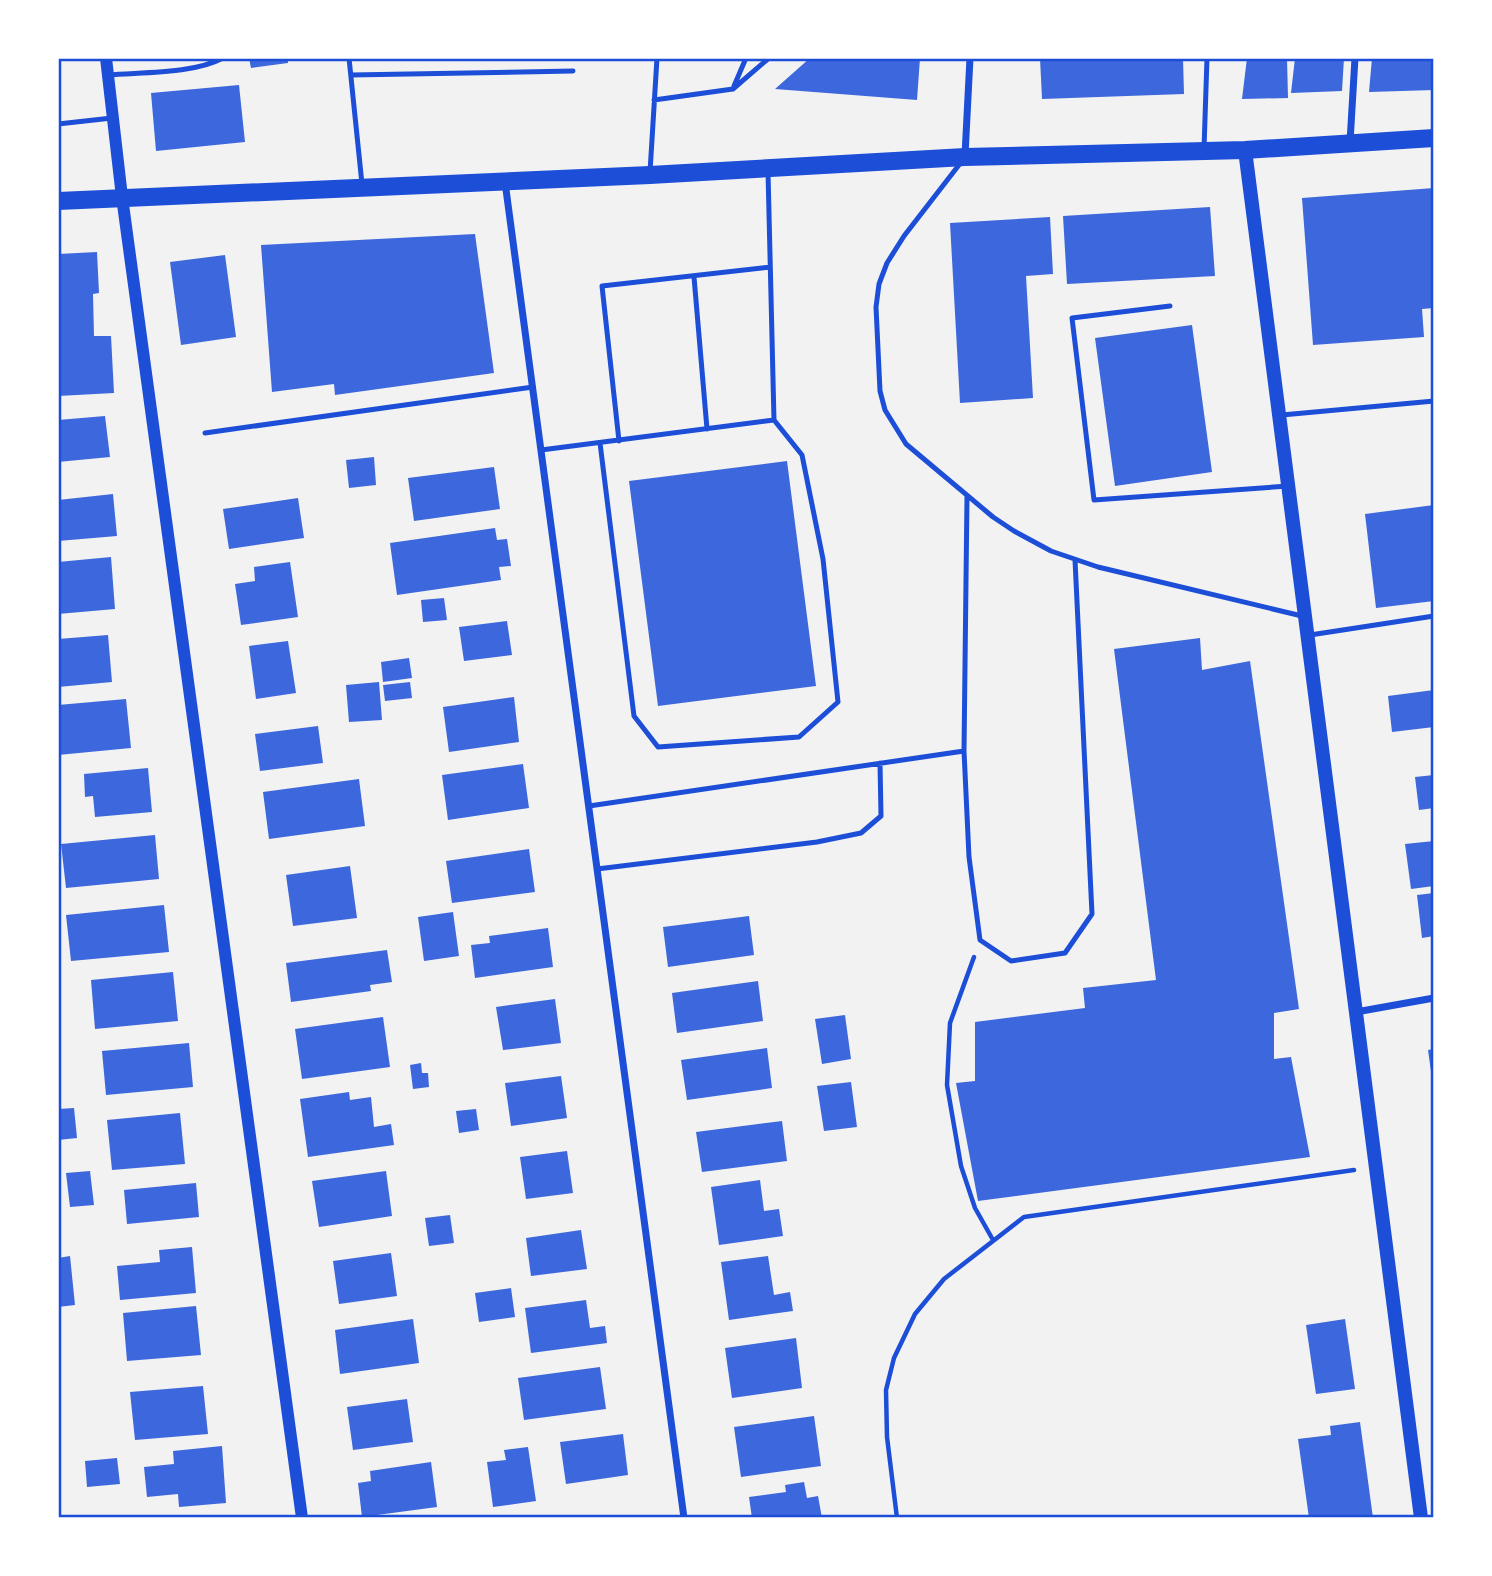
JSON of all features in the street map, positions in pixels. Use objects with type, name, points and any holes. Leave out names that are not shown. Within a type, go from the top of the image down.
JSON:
[{"type":"main road","points":[[58,201],[650,175],[965,156],[1245,150],[1434,138]]},
{"type":"main road","points":[[1245,150],[1421,1518]]},
{"type":"street","points":[[106,58],[122,197],[302,1518]]},
{"type":"street","points":[[965,156],[970,58]]},
{"type":"street","points":[[1349,142],[1355,58]]},
{"type":"street","points":[[505,181],[684,1518]]},
{"type":"street","points":[[1356,1012],[1434,998]]},
{"type":"lane","points":[[108,75],[202,66],[223,58]]},
{"type":"lane","points":[[349,58],[362,187]]},
{"type":"lane","points":[[650,175],[657,58]]},
{"type":"lane","points":[[733,89],[746,58]]},
{"type":"lane","points":[[654,100],[733,89],[769,58]]},
{"type":"lane","points":[[1204,151],[1207,58]]},
{"type":"lane","points":[[351,75],[573,71]]},
{"type":"lane","points":[[58,124],[112,118]]},
{"type":"lane","points":[[965,156],[904,236],[887,263],[879,284],[876,307],[880,391],[885,410],[906,444],[967,496],[1034,543],[1075,560],[1305,617]]},
{"type":"lane","points":[[600,443],[634,716],[658,747],[799,737],[838,702],[822,559],[802,455],[774,420],[768,168]]},
{"type":"lane","points":[[619,440],[602,286],[770,267]]},
{"type":"lane","points":[[694,277],[707,429]]},
{"type":"lane","points":[[1170,306],[1072,318],[1094,500],[1288,486]]},
{"type":"lane","points":[[205,433],[533,387]]},
{"type":"lane","points":[[1279,415],[1434,401]]},
{"type":"lane","points":[[541,450],[774,420]]},
{"type":"lane","points":[[967,496],[964,751],[969,857],[980,940],[1011,961],[1065,953],[1092,914],[1075,560]]},
{"type":"lane","points":[[1307,635],[1434,616]]},
{"type":"lane","points":[[589,806],[964,751]]},
{"type":"lane","points":[[597,869],[817,842],[861,833],[881,816],[880,763]]},
{"type":"path","points":[[980,940],[950,1023],[947,1085],[961,1167],[975,1208],[993,1240]]},
{"type":"path","points":[[897,1518],[887,1437],[886,1390],[894,1358],[915,1314],[944,1279],[1024,1217],[1376,1167]]},
{"type":"building","points":[[249,58],[288,58],[288,63],[251,68]]},
{"type":"building","points":[[810,58],[920,58],[917,100],[775,89]]},
{"type":"building","points":[[1040,58],[1183,58],[1184,94],[1042,99]]},
{"type":"building","points":[[1247,58],[1287,58],[1288,98],[1242,99]]},
{"type":"building","points":[[1295,58],[1344,58],[1342,91],[1291,93]]},
{"type":"building","points":[[1372,58],[1434,58],[1434,90],[1369,92]]},
{"type":"building","points":[[239,85],[245,142],[156,151],[151,93]]},
{"type":"building","points":[[1434,188],[1434,308],[1422,309],[1424,337],[1313,345],[1302,198]]},
{"type":"building","points":[[1210,207],[1215,276],[1067,284],[1063,216]]},
{"type":"building","points":[[1050,217],[1053,274],[1026,276],[1033,398],[960,403],[950,223]]},
{"type":"building","points":[[475,234],[494,373],[335,395],[334,384],[272,392],[261,245]]},
{"type":"building","points":[[97,252],[99,293],[93,294],[94,336],[111,336],[114,393],[58,396],[58,254]]},
{"type":"building","points":[[225,255],[236,337],[181,345],[170,262]]},
{"type":"building","points":[[1192,325],[1212,472],[1115,486],[1095,338]]},
{"type":"building","points":[[105,416],[110,457],[58,462],[58,420]]},
{"type":"building","points":[[374,457],[376,485],[349,488],[346,460]]},
{"type":"building","points":[[787,461],[816,686],[658,706],[629,481]]},
{"type":"building","points":[[494,467],[500,509],[414,521],[408,478]]},
{"type":"building","points":[[113,494],[117,536],[58,541],[58,500]]},
{"type":"building","points":[[298,498],[304,538],[229,549],[223,509]]},
{"type":"building","points":[[1434,505],[1434,601],[1376,608],[1365,514]]},
{"type":"building","points":[[495,528],[497,540],[507,539],[511,566],[499,567],[501,580],[397,595],[390,543]]},
{"type":"building","points":[[111,557],[115,609],[58,614],[58,562]]},
{"type":"building","points":[[290,562],[298,617],[241,625],[235,584],[255,581],[254,567]]},
{"type":"building","points":[[444,598],[447,620],[423,622],[421,600]]},
{"type":"building","points":[[507,621],[512,655],[464,661],[459,627]]},
{"type":"building","points":[[108,635],[112,682],[58,687],[58,639]]},
{"type":"building","points":[[1200,638],[1202,670],[1250,661],[1299,1009],[1274,1013],[1274,1059],[1291,1057],[1310,1157],[978,1201],[956,1083],[975,1081],[975,1022],[1085,1008],[1083,988],[1156,980],[1114,649]]},
{"type":"building","points":[[288,641],[296,693],[256,699],[249,646]]},
{"type":"building","points":[[409,658],[412,678],[383,682],[381,662]]},
{"type":"building","points":[[379,682],[382,720],[349,722],[346,685]]},
{"type":"building","points":[[410,682],[412,698],[385,701],[383,685]]},
{"type":"building","points":[[1434,690],[1434,727],[1392,732],[1388,696]]},
{"type":"building","points":[[514,697],[519,742],[449,752],[443,707]]},
{"type":"building","points":[[126,699],[131,748],[58,755],[58,705]]},
{"type":"building","points":[[318,726],[323,763],[260,771],[255,734]]},
{"type":"building","points":[[523,764],[529,808],[448,820],[442,775]]},
{"type":"building","points":[[148,768],[152,812],[95,817],[93,796],[85,797],[84,774]]},
{"type":"building","points":[[1434,775],[1434,808],[1419,810],[1415,777]]},
{"type":"building","points":[[359,779],[365,826],[269,839],[263,792]]},
{"type":"building","points":[[155,835],[159,879],[66,888],[61,844]]},
{"type":"building","points":[[1434,841],[1434,886],[1411,889],[1405,844]]},
{"type":"building","points":[[529,849],[535,892],[452,903],[446,861]]},
{"type":"building","points":[[350,866],[357,918],[293,926],[286,875]]},
{"type":"building","points":[[1434,893],[1434,936],[1422,938],[1417,895]]},
{"type":"building","points":[[164,905],[169,952],[71,961],[66,915]]},
{"type":"building","points":[[453,912],[459,956],[424,961],[418,917]]},
{"type":"building","points":[[749,916],[754,955],[668,967],[663,927]]},
{"type":"building","points":[[548,928],[553,967],[475,978],[471,945],[490,943],[489,936]]},
{"type":"building","points":[[387,950],[392,982],[370,985],[371,991],[291,1002],[286,963]]},
{"type":"building","points":[[173,972],[178,1021],[95,1029],[91,980]]},
{"type":"building","points":[[758,981],[763,1021],[677,1033],[672,993]]},
{"type":"building","points":[[555,999],[561,1043],[503,1050],[496,1007]]},
{"type":"building","points":[[845,1015],[851,1059],[822,1064],[815,1019]]},
{"type":"building","points":[[383,1017],[390,1067],[302,1079],[295,1029]]},
{"type":"building","points":[[189,1043],[193,1087],[106,1095],[102,1051]]},
{"type":"building","points":[[767,1048],[772,1088],[687,1100],[681,1060]]},
{"type":"building","points":[[1434,1049],[1434,1086],[1433,1086],[1428,1050]]},
{"type":"building","points":[[421,1063],[422,1073],[428,1073],[429,1087],[413,1089],[410,1065]]},
{"type":"building","points":[[561,1076],[567,1118],[511,1126],[505,1083]]},
{"type":"building","points":[[851,1082],[857,1127],[824,1131],[817,1086]]},
{"type":"building","points":[[349,1092],[350,1100],[371,1097],[374,1127],[391,1124],[394,1145],[308,1157],[300,1099]]},
{"type":"building","points":[[74,1108],[77,1138],[58,1140],[58,1109]]},
{"type":"building","points":[[476,1109],[479,1130],[459,1133],[456,1111]]},
{"type":"building","points":[[180,1113],[185,1164],[112,1170],[107,1120]]},
{"type":"building","points":[[782,1121],[787,1161],[702,1172],[696,1132]]},
{"type":"building","points":[[567,1151],[573,1193],[526,1199],[520,1157]]},
{"type":"building","points":[[90,1171],[94,1205],[70,1207],[66,1173]]},
{"type":"building","points":[[386,1171],[392,1216],[319,1227],[312,1181]]},
{"type":"building","points":[[760,1180],[764,1211],[779,1209],[783,1236],[719,1245],[711,1187]]},
{"type":"building","points":[[196,1183],[199,1217],[127,1224],[124,1190]]},
{"type":"building","points":[[450,1215],[454,1243],[429,1246],[425,1218]]},
{"type":"building","points":[[581,1230],[587,1269],[531,1276],[526,1238]]},
{"type":"building","points":[[192,1247],[196,1293],[120,1300],[117,1266],[160,1262],[159,1250]]},
{"type":"building","points":[[391,1253],[397,1296],[339,1304],[333,1261]]},
{"type":"building","points":[[70,1256],[75,1305],[58,1307],[58,1258]]},
{"type":"building","points":[[768,1256],[774,1295],[790,1292],[793,1311],[729,1320],[721,1262]]},
{"type":"building","points":[[511,1288],[515,1317],[479,1322],[475,1293]]},
{"type":"building","points":[[586,1300],[590,1328],[605,1326],[607,1343],[531,1353],[525,1308]]},
{"type":"building","points":[[196,1306],[201,1355],[127,1361],[123,1313]]},
{"type":"building","points":[[413,1319],[419,1363],[340,1374],[335,1330]]},
{"type":"building","points":[[1345,1319],[1355,1389],[1316,1394],[1306,1325]]},
{"type":"building","points":[[796,1338],[802,1388],[732,1398],[725,1348]]},
{"type":"building","points":[[600,1367],[606,1409],[524,1420],[518,1378]]},
{"type":"building","points":[[203,1386],[208,1434],[135,1440],[130,1392]]},
{"type":"building","points":[[407,1399],[413,1442],[353,1450],[347,1407]]},
{"type":"building","points":[[814,1416],[821,1466],[741,1477],[734,1427]]},
{"type":"building","points":[[1360,1422],[1373,1518],[1309,1518],[1298,1439],[1331,1435],[1330,1426]]},
{"type":"building","points":[[623,1434],[628,1475],[566,1484],[560,1442]]},
{"type":"building","points":[[222,1446],[226,1503],[179,1507],[178,1494],[147,1497],[144,1467],[174,1464],[173,1451]]},
{"type":"building","points":[[528,1447],[536,1501],[493,1507],[487,1462],[506,1460],[504,1450]]},
{"type":"building","points":[[117,1458],[120,1484],[87,1487],[85,1461]]},
{"type":"building","points":[[431,1462],[437,1507],[362,1517],[358,1483],[371,1481],[370,1471]]},
{"type":"building","points":[[804,1482],[807,1498],[818,1496],[822,1518],[752,1518],[749,1497],[786,1492],[785,1485]]}]
